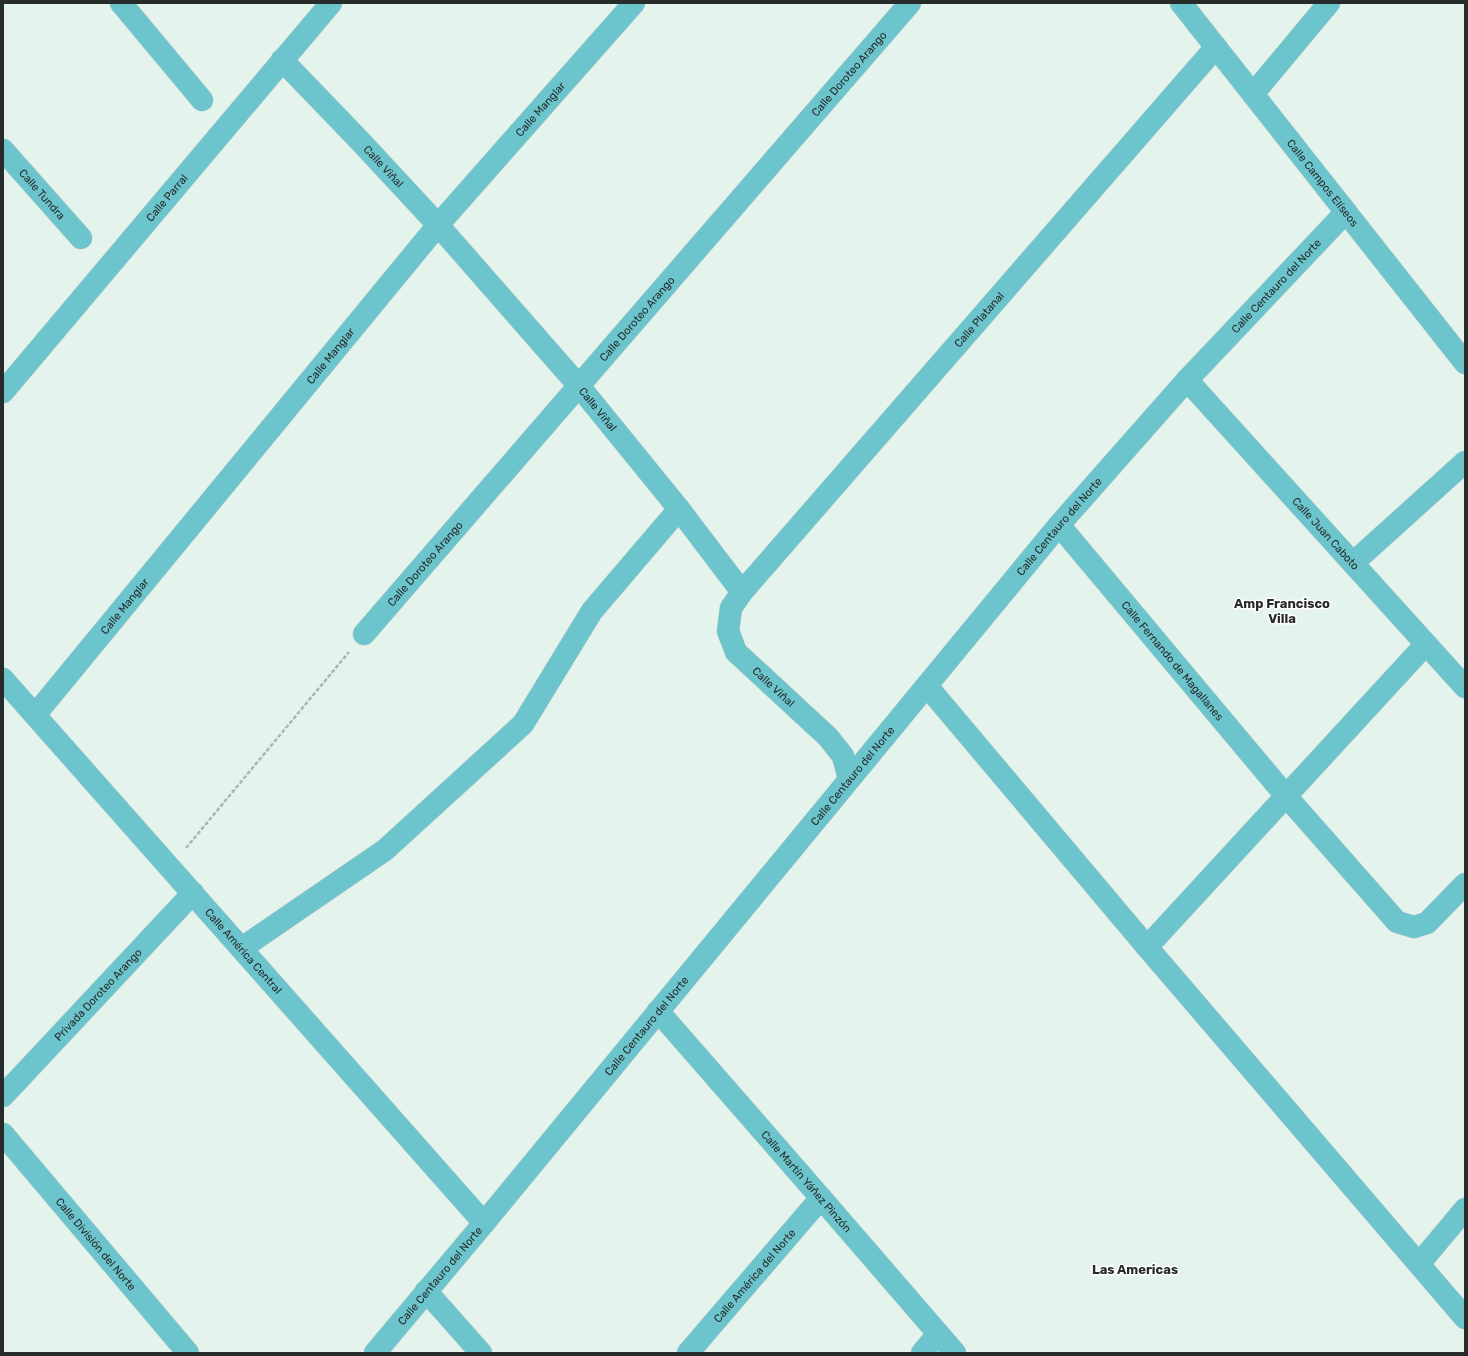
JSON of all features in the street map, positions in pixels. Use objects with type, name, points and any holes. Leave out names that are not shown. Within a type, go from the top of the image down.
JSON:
[{"type":"street","points":[[121,3],[202,100]]},
{"type":"street","name":"Calle Parral","points":[[3,392],[330,3]]},
{"type":"street","name":"Calle Manglar","points":[[35,715],[438,225],[634,3]]},
{"type":"street","name":"Calle Doroteo Arango","points":[[364,634],[910,3]]},
{"type":"street","name":"Calle Campos Elíseos","points":[[1181,3],[1465,363]]},
{"type":"street","points":[[1253,94],[1329,3]]},
{"type":"street","name":"Calle Platanal","points":[[742,592],[1216,47]]},
{"type":"street","name":"Calle Viñal","points":[[282,60],[438,225],[579,386],[679,509],[742,592],[731,608],[728,630],[736,652],[828,737],[843,756],[849,779]]},
{"type":"street","name":"Calle Tundra","points":[[3,150],[81,238]]},
{"type":"street","name":"Calle Centauro del Norte","points":[[375,1353],[484,1223],[1059,525],[1187,380],[1346,212]]},
{"type":"street","name":"Calle Juan Caboto","points":[[1187,380],[1465,687]]},
{"type":"street","points":[[1352,563],[1465,462]]},
{"type":"street","points":[[242,948],[385,850],[523,724],[592,611],[679,509]]},
{"type":"street","name":"Calle Fernando de Magallanes","points":[[1059,525],[1286,796],[1397,922],[1414,927],[1427,923],[1465,884]]},
{"type":"street","points":[[1147,947],[1426,644]]},
{"type":"street","name":"Calle América Central","points":[[3,678],[484,1223]]},
{"type":"street","points":[[927,686],[1147,947],[1465,1318]]},
{"type":"street","name":"Privada Doroteo Arango","points":[[3,1096],[193,893]]},
{"type":"street","name":"Calle Martín Yáñez Pinzón","points":[[658,1011],[954,1353]]},
{"type":"street","name":"Calle División del Norte","points":[[3,1134],[188,1353]]},
{"type":"street","name":"Calle América del Norte","points":[[688,1353],[821,1198]]},
{"type":"street","points":[[1419,1264],[1465,1209]]},
{"type":"street","points":[[426,1291],[481,1353]]},
{"type":"street","points":[[922,1353],[938,1334]]},
{"type":"path","points":[[170,867],[364,634]]},
{"type":"district","name":"Amp Francisco Villa","points":[[1282,610]]},
{"type":"district","name":"Las Americas","points":[[1135,1269]]}]
